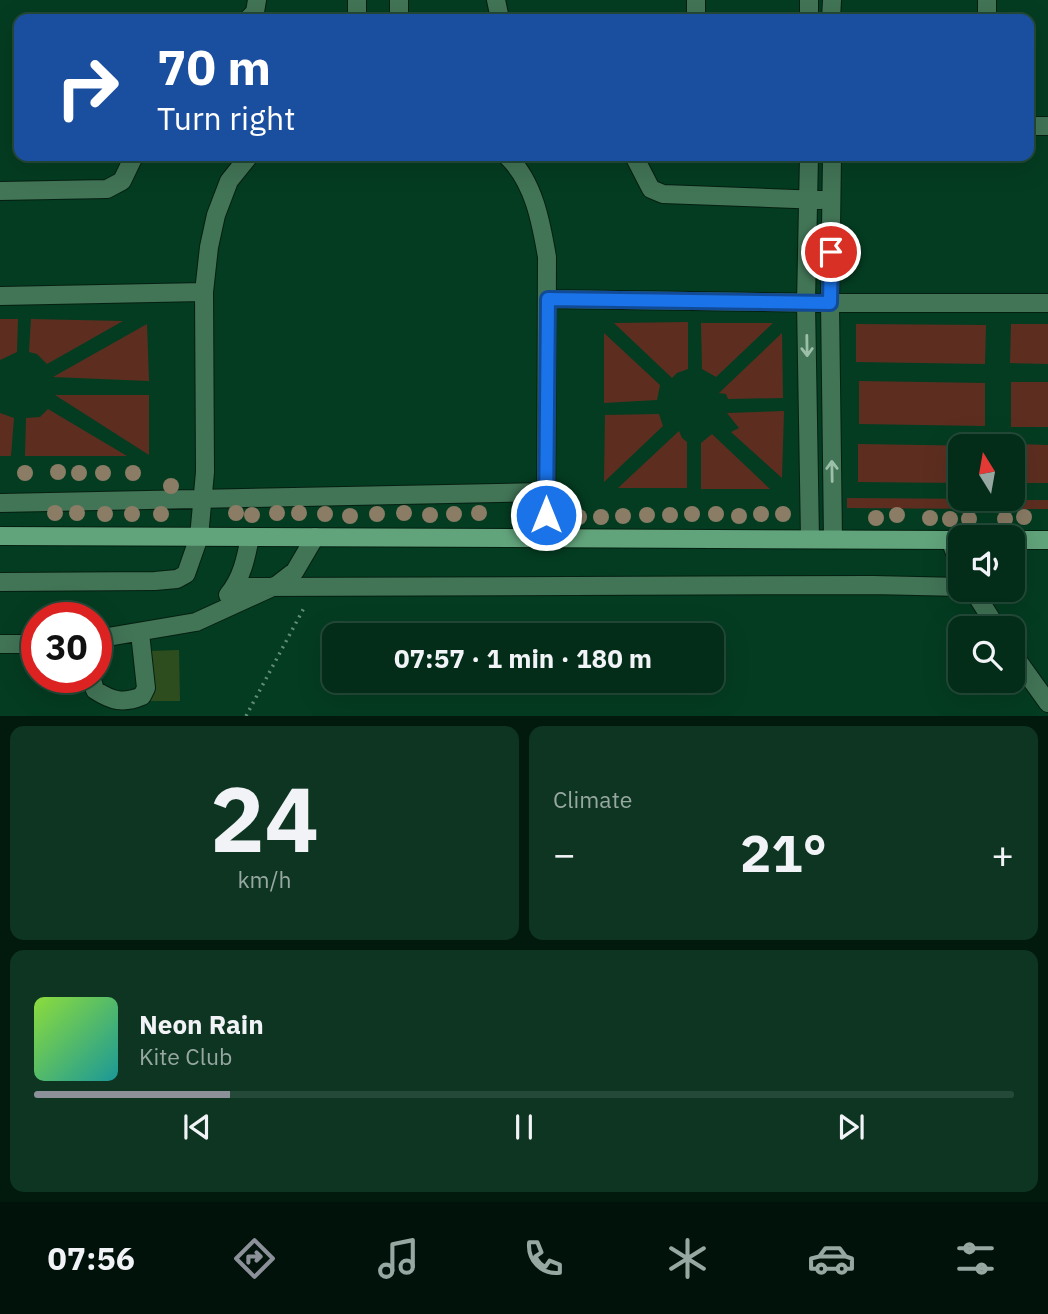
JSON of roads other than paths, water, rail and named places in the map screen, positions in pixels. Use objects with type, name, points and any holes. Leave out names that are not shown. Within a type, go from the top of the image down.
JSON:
[{"type":"main road","points":[[0,536],[948,540]]},
{"type":"main road","points":[[1025,540],[1048,540]]},
{"type":"street","points":[[0,191],[107,189],[122,181],[132,161]]},
{"type":"street","points":[[0,582],[177,579],[186,574],[199,537],[205,472],[204,292],[209,247],[216,215],[229,181],[245,161]]},
{"type":"street","points":[[511,161],[527,183],[540,215],[547,257],[546,538]]},
{"type":"street","points":[[637,161],[651,188],[663,194],[831,200]]},
{"type":"street","points":[[809,161],[806,303],[810,539]]},
{"type":"street","points":[[832,161],[830,303],[833,539]]},
{"type":"street","points":[[0,296],[204,292]]},
{"type":"street","points":[[548,299],[1048,303]]},
{"type":"street","points":[[0,503],[545,492]]},
{"type":"street","points":[[196,622],[219,606],[234,587],[244,567],[250,537]]},
{"type":"street","points":[[112,637],[196,622],[277,585],[295,571],[315,537]]},
{"type":"street","points":[[234,587],[948,587]]},
{"type":"street","points":[[981,602],[990,616]]},
{"type":"street","points":[[986,602],[986,610]]},
{"type":"street","points":[[100,693],[110,700],[129,702],[142,696],[146,688],[140,633]]},
{"type":"street","points":[[0,644],[21,644]]},
{"type":"street","points":[[1025,670],[1048,703]]}]
